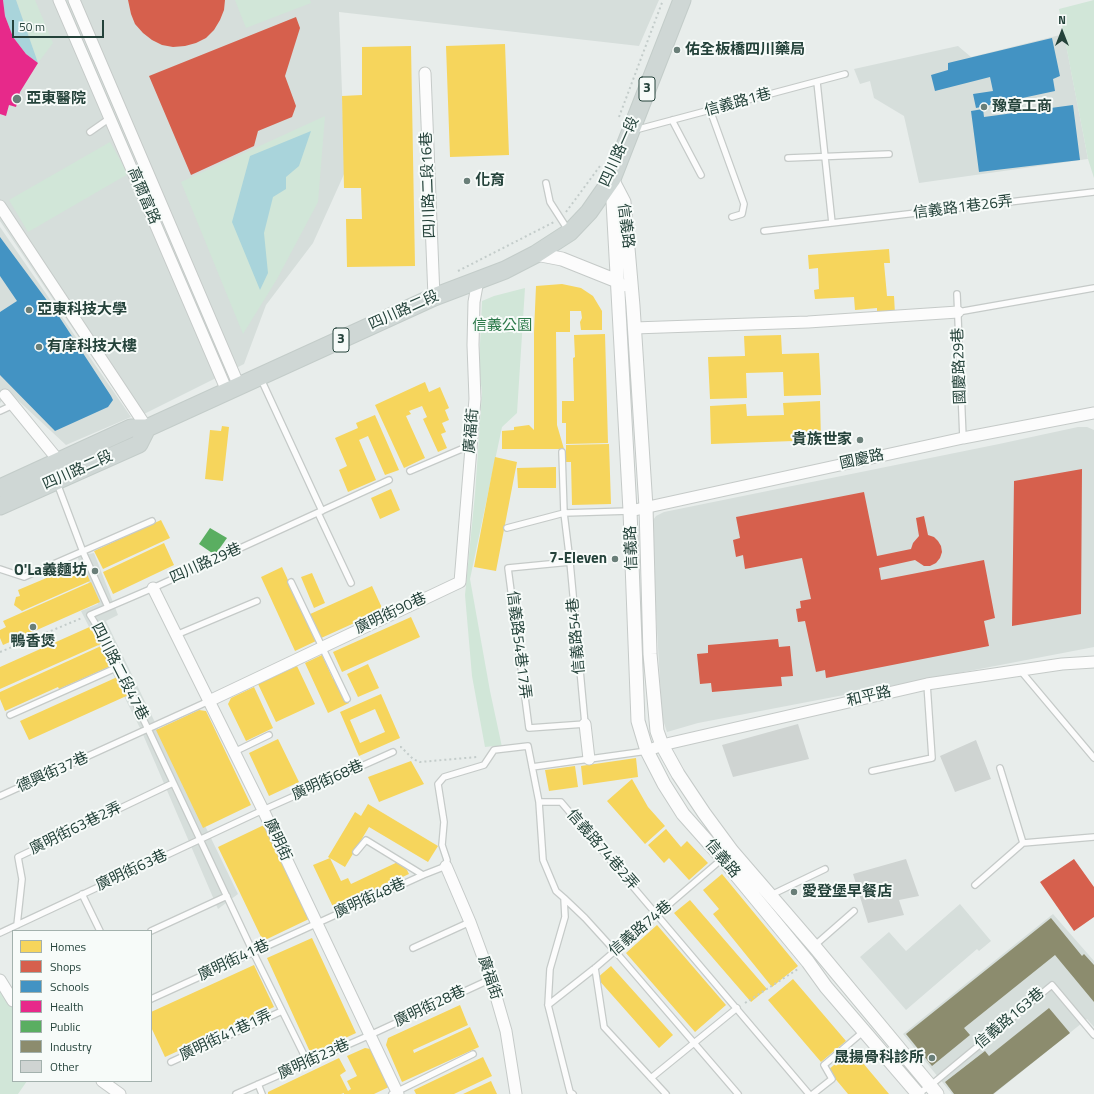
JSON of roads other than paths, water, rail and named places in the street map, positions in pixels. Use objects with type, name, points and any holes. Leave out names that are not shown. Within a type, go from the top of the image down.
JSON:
[{"type":"main road","name":"四川路一段","points":[[589,212],[612,179],[682,0]]},
{"type":"main road","name":"四川路二段","points":[[0,488],[131,428],[147,428],[434,297],[506,270],[536,254],[565,225],[589,212]]},
{"type":"main road","name":"四川路二段","points":[[0,506],[140,444],[147,428]]},
{"type":"street","name":"高爾富路","points":[[59,0],[110,118],[233,389]]},
{"type":"street","name":"高爾富路","points":[[74,0],[233,389]]},
{"type":"street","name":"四川路二段16巷","points":[[425,73],[434,297]]},
{"type":"street","name":"信義路","points":[[612,179],[630,511],[638,721],[647,751],[664,784],[683,814],[770,895],[934,1090]]},
{"type":"street","name":"信義路","points":[[612,179],[624,202],[633,306],[646,507],[650,654],[657,731],[662,745],[678,774],[704,813],[728,855],[826,987],[918,1094]]},
{"type":"street","points":[[0,206],[147,428]]},
{"type":"street","points":[[536,254],[562,259],[617,281],[624,289],[633,306]]},
{"type":"street","name":"廣福街","points":[[460,582],[475,399],[473,345],[474,302],[478,280]]},
{"type":"street","points":[[634,328],[808,322],[958,312]]},
{"type":"street","points":[[5,395],[54,455],[57,480]]},
{"type":"street","name":"國慶路","points":[[630,511],[963,438],[1094,413]]},
{"type":"street","name":"廣明街90巷","points":[[209,701],[460,582]]},
{"type":"street","name":"廣明街","points":[[153,588],[263,810],[370,1036],[395,1093]]},
{"type":"street","name":"和平路","points":[[647,751],[662,745],[927,684],[1062,664],[1094,662]]},
{"type":"street","name":"信義路54巷","points":[[585,724],[589,758]]},
{"type":"street","name":"廣福街","points":[[446,866],[470,922],[491,979],[506,1031],[516,1094]]},
{"type":"street","points":[[0,980],[12,999]]},
{"type":"street","points":[[103,1082],[120,1094]]},
{"type":"lane","name":"信義路1巷","points":[[630,131],[845,74]]},
{"type":"lane","points":[[817,82],[832,223]]},
{"type":"lane","points":[[710,110],[744,204],[742,214],[732,217]]},
{"type":"lane","points":[[90,132],[110,118]]},
{"type":"lane","points":[[672,120],[701,174]]},
{"type":"lane","points":[[788,158],[889,154]]},
{"type":"lane","points":[[546,183],[550,202],[565,225]]},
{"type":"lane","name":"信義路1巷26弄","points":[[764,231],[1094,192]]},
{"type":"lane","points":[[958,312],[1094,288]]},
{"type":"lane","name":"國慶路29巷","points":[[957,294],[963,438]]},
{"type":"lane","points":[[260,377],[352,584]]},
{"type":"lane","points":[[0,411],[13,405]]},
{"type":"lane","points":[[410,471],[471,445]]},
{"type":"lane","name":"信義路54巷","points":[[562,452],[564,513],[585,724]]},
{"type":"lane","name":"四川路二段47巷","points":[[57,480],[83,552],[108,607]]},
{"type":"lane","name":"四川路29巷","points":[[90,615],[153,588],[389,480]]},
{"type":"lane","points":[[507,528],[564,513],[630,511]]},
{"type":"lane","points":[[0,569],[24,577],[152,521]]},
{"type":"lane","name":"信義路54巷17弄","points":[[570,562],[508,568],[529,728],[585,724]]},
{"type":"lane","points":[[291,582],[347,699]]},
{"type":"lane","points":[[176,635],[257,601]]},
{"type":"lane","name":"四川路二段47巷","points":[[90,615],[103,636],[148,729]]},
{"type":"lane","points":[[10,715],[118,667]]},
{"type":"lane","points":[[1019,670],[1094,758]]},
{"type":"lane","points":[[872,771],[932,758],[927,684]]},
{"type":"lane","name":"德興街37巷","points":[[0,796],[209,701]]},
{"type":"lane","points":[[148,729],[200,840]]},
{"type":"lane","points":[[234,752],[269,734]]},
{"type":"lane","points":[[446,866],[447,860],[442,845],[444,822],[438,784],[444,777],[484,765],[494,750],[528,746],[539,802],[543,860],[556,891],[585,918],[615,951],[738,1094]]},
{"type":"lane","points":[[532,767],[647,751]]},
{"type":"lane","name":"廣明街68巷","points":[[263,810],[393,752]]},
{"type":"lane","points":[[1000,768],[1023,843]]},
{"type":"lane","name":"廣明街63巷2弄","points":[[17,925],[22,878],[18,857],[173,783]]},
{"type":"lane","name":"信義路74巷2弄","points":[[539,802],[560,802],[658,915],[809,1094]]},
{"type":"lane","name":"廣明街63巷","points":[[0,933],[263,810]]},
{"type":"lane","points":[[975,885],[1023,843],[1094,836]]},
{"type":"lane","name":"廣明街41巷1弄","points":[[200,840],[308,1063]]},
{"type":"lane","name":"廣明街48巷","points":[[356,852],[366,840],[423,875]]},
{"type":"lane","name":"信義路74巷","points":[[548,1005],[595,968],[728,855]]},
{"type":"lane","name":"廣明街48巷","points":[[317,923],[446,866]]},
{"type":"lane","points":[[770,895],[825,868]]},
{"type":"lane","points":[[82,894],[100,930]]},
{"type":"lane","points":[[152,931],[227,896]]},
{"type":"lane","points":[[564,898],[565,916],[550,969],[548,1005],[571,1093]]},
{"type":"lane","points":[[814,946],[854,911]]},
{"type":"lane","points":[[413,948],[470,922]]},
{"type":"lane","name":"廣明街41巷","points":[[152,999],[317,923]]},
{"type":"lane","points":[[595,968],[604,1027],[666,1094]]},
{"type":"lane","name":"廣明街28巷","points":[[370,1036],[491,979]]},
{"type":"lane","name":"信義路163巷","points":[[918,1094],[934,1090],[1052,985],[1094,1035]]},
{"type":"lane","points":[[651,1078],[737,1008]]},
{"type":"lane","name":"廣明街41巷1弄","points":[[171,1062],[282,1011]]},
{"type":"lane","points":[[813,1094],[832,1079],[824,1065],[864,1031]]},
{"type":"lane","name":"廣明街23巷","points":[[236,1094],[370,1036]]},
{"type":"lane","points":[[395,1093],[473,1054]]},
{"type":"lane","points":[[258,1084],[262,1094]]},
{"type":"water","points":[[3,0],[16,0],[38,63],[26,54],[13,37],[5,16]]},
{"type":"water","points":[[311,131],[299,166],[286,177],[286,189],[273,197],[264,233],[268,273],[260,290],[232,222],[250,156]]},
{"type":"place","name":"佑全板橋四川藥局","points":[[677,50]]},
{"type":"place","name":"亞東醫院","points":[[17,99]]},
{"type":"place","name":"豫章工商","points":[[984,107]]},
{"type":"place","name":"化育","points":[[467,181]]},
{"type":"place","name":"亞東科技大學","points":[[29,310]]},
{"type":"place","name":"有庠科技大樓","points":[[39,347]]},
{"type":"place","name":"貴族世家","points":[[860,440]]},
{"type":"place","name":"7-Eleven","points":[[615,559]]},
{"type":"place","name":"O'La義麵坊","points":[[95,571]]},
{"type":"place","name":"鴨香煲","points":[[33,627]]},
{"type":"place","name":"愛登堡早餐店","points":[[794,892]]},
{"type":"place","name":"晟揚骨科診所","points":[[932,1058]]},
{"type":"park label","name":"信義公園","points":[[502,326]]}]
